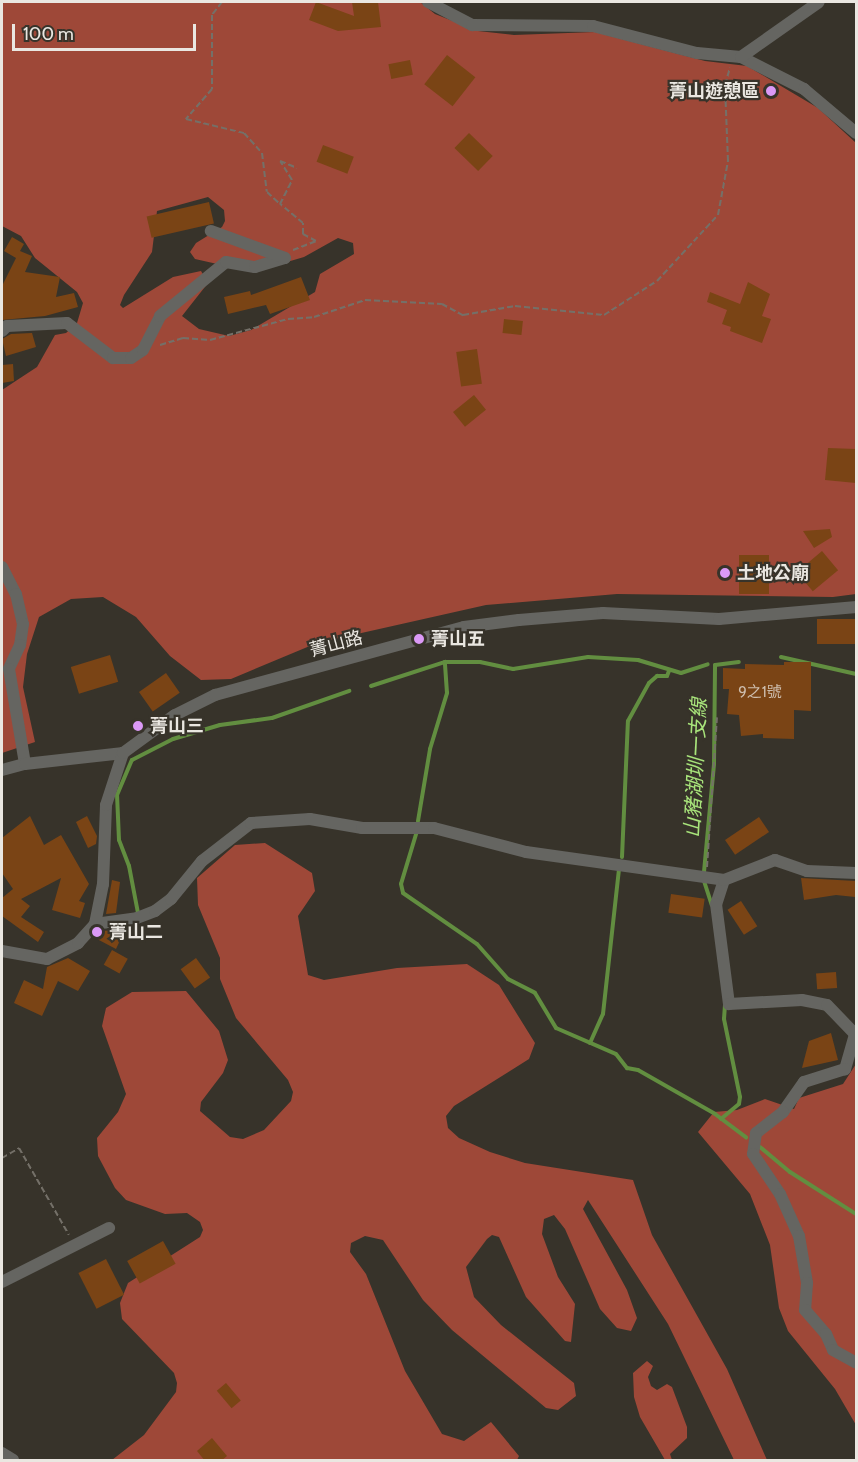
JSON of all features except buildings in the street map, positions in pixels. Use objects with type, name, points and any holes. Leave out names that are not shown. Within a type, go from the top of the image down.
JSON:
[{"type":"street","points":[[428,2],[472,25],[593,26],[697,53],[737,56],[804,89],[856,133]]},
{"type":"street","points":[[737,56],[819,2]]},
{"type":"street","points":[[211,231],[285,258]]},
{"type":"street","points":[[2,331],[7,326],[67,323],[113,358],[131,358],[143,350],[160,316],[226,262],[255,267],[276,264],[285,258]]},
{"type":"street","points":[[2,567],[16,594],[22,624],[9,676],[25,764]]},
{"type":"street","name":"菁山路","points":[[123,753],[175,715],[215,695],[464,627],[603,613],[719,619],[856,607]]},
{"type":"street","points":[[2,770],[25,764],[123,753],[106,805],[103,884],[95,924],[78,944],[47,959],[2,951]]},
{"type":"street","points":[[95,924],[138,918],[155,910],[171,899],[202,861],[251,823],[310,819],[362,828],[434,828],[526,852],[724,880],[774,860],[807,871],[856,873]]},
{"type":"street","points":[[724,880],[716,904],[729,1004],[802,1000],[827,1005],[856,1033],[845,1069],[804,1082],[783,1112],[756,1133],[753,1154],[780,1194],[799,1236],[807,1283],[804,1310],[826,1334],[833,1350],[856,1364]]},
{"type":"street","points":[[2,1282],[76,1242],[109,1228]]},
{"type":"street","points":[[2,1453],[13,1461]]},
{"type":"path","points":[[222,2],[212,15],[212,88],[186,119],[244,133],[262,153],[267,192],[303,223],[303,234],[316,241],[291,251],[285,258]]},
{"type":"path","points":[[143,350],[183,338],[210,340],[288,319],[314,317],[365,300],[442,304],[463,315],[515,306],[604,315],[657,282],[718,215],[728,160],[725,85],[737,56]]},
{"type":"path","points":[[280,204],[292,180],[280,161],[297,168]]},
{"type":"path","points":[[706,878],[717,717]]},
{"type":"path","points":[[2,1158],[19,1149],[76,1242]]},
{"type":"shaded area","points":[[2,2],[420,2],[435,14],[478,31],[514,35],[595,32],[705,61],[747,66],[818,108],[856,143],[856,594],[833,597],[617,594],[486,605],[317,643],[231,679],[201,680],[170,656],[136,617],[103,597],[71,599],[39,617],[27,654],[23,687],[35,742],[2,753],[2,390],[37,367],[55,335],[66,333],[77,323],[83,303],[77,292],[35,258],[21,236],[2,226]],"holes":[[[208,197],[224,210],[225,221],[222,227],[196,243],[190,252],[195,259],[253,272],[304,257],[338,238],[353,243],[354,254],[320,274],[315,292],[251,330],[229,336],[199,329],[182,316],[208,283],[201,271],[173,277],[123,308],[120,305],[152,252],[157,211]]]},
{"type":"shaded area","points":[[265,843],[312,873],[315,891],[298,916],[308,975],[324,980],[397,968],[467,964],[499,985],[535,1043],[529,1059],[454,1106],[446,1116],[448,1128],[459,1138],[490,1152],[525,1163],[633,1180],[652,1235],[727,1369],[767,1460],[734,1460],[668,1324],[588,1200],[583,1209],[627,1290],[637,1318],[631,1331],[617,1328],[600,1309],[565,1229],[554,1215],[544,1219],[542,1234],[558,1277],[575,1304],[571,1342],[565,1341],[526,1297],[499,1237],[492,1235],[487,1239],[466,1267],[474,1297],[501,1325],[574,1383],[576,1396],[558,1410],[546,1408],[452,1330],[423,1300],[383,1240],[365,1236],[351,1243],[350,1252],[366,1274],[405,1371],[442,1434],[464,1441],[491,1422],[519,1456],[517,1460],[112,1460],[144,1435],[176,1392],[177,1383],[174,1373],[122,1319],[120,1303],[128,1283],[200,1237],[203,1230],[200,1222],[187,1213],[165,1214],[126,1200],[115,1188],[98,1156],[97,1138],[118,1112],[126,1094],[102,1026],[106,1008],[132,992],[186,991],[219,1031],[228,1060],[223,1073],[201,1102],[200,1111],[230,1137],[243,1139],[264,1130],[291,1101],[293,1092],[288,1080],[236,1018],[220,979],[220,958],[198,905],[197,878],[235,845]]},
{"type":"shaded area","points":[[856,1064],[856,1425],[835,1389],[788,1331],[779,1308],[770,1245],[750,1194],[698,1132],[714,1112],[737,1110],[765,1099],[794,1109],[799,1098],[843,1084]]},
{"type":"shaded area","points":[[647,1361],[653,1366],[648,1377],[651,1386],[657,1390],[667,1384],[672,1387],[687,1427],[687,1438],[670,1454],[672,1460],[665,1460],[640,1417],[634,1397],[633,1373]]},
{"type":"waterway","points":[[371,686],[445,662],[480,662],[513,669],[588,657],[638,660],[681,673],[708,664]]},
{"type":"waterway","points":[[781,657],[856,674]]},
{"type":"waterway","points":[[418,821],[430,749],[447,693],[445,662]]},
{"type":"waterway","name":"山豬湖圳一支線","points":[[704,872],[714,764],[715,665],[739,662]]},
{"type":"waterway","points":[[622,857],[628,721],[649,683],[657,676],[667,676],[669,671]]},
{"type":"waterway","points":[[138,913],[129,866],[119,840],[117,795],[132,760],[173,739],[220,725],[272,718],[349,691]]},
{"type":"waterway","points":[[417,831],[401,884],[403,893],[477,944],[508,979],[535,993],[556,1028],[616,1054],[627,1068],[638,1070],[715,1114],[746,1137]]},
{"type":"waterway","points":[[590,1043],[603,1014],[619,868]]},
{"type":"waterway","points":[[704,881],[712,905]]},
{"type":"waterway","points":[[721,1119],[739,1104],[740,1097],[724,1019],[725,1004]]},
{"type":"waterway","points":[[760,1147],[790,1172],[856,1214]]},
{"type":"place","name":"菁山遊憩區","points":[[771,91]]},
{"type":"place","name":"土地公廟","points":[[725,573]]},
{"type":"place","name":"菁山五","points":[[419,639]]},
{"type":"place","name":"菁山三","points":[[138,726]]},
{"type":"place","name":"菁山二","points":[[97,932]]}]
